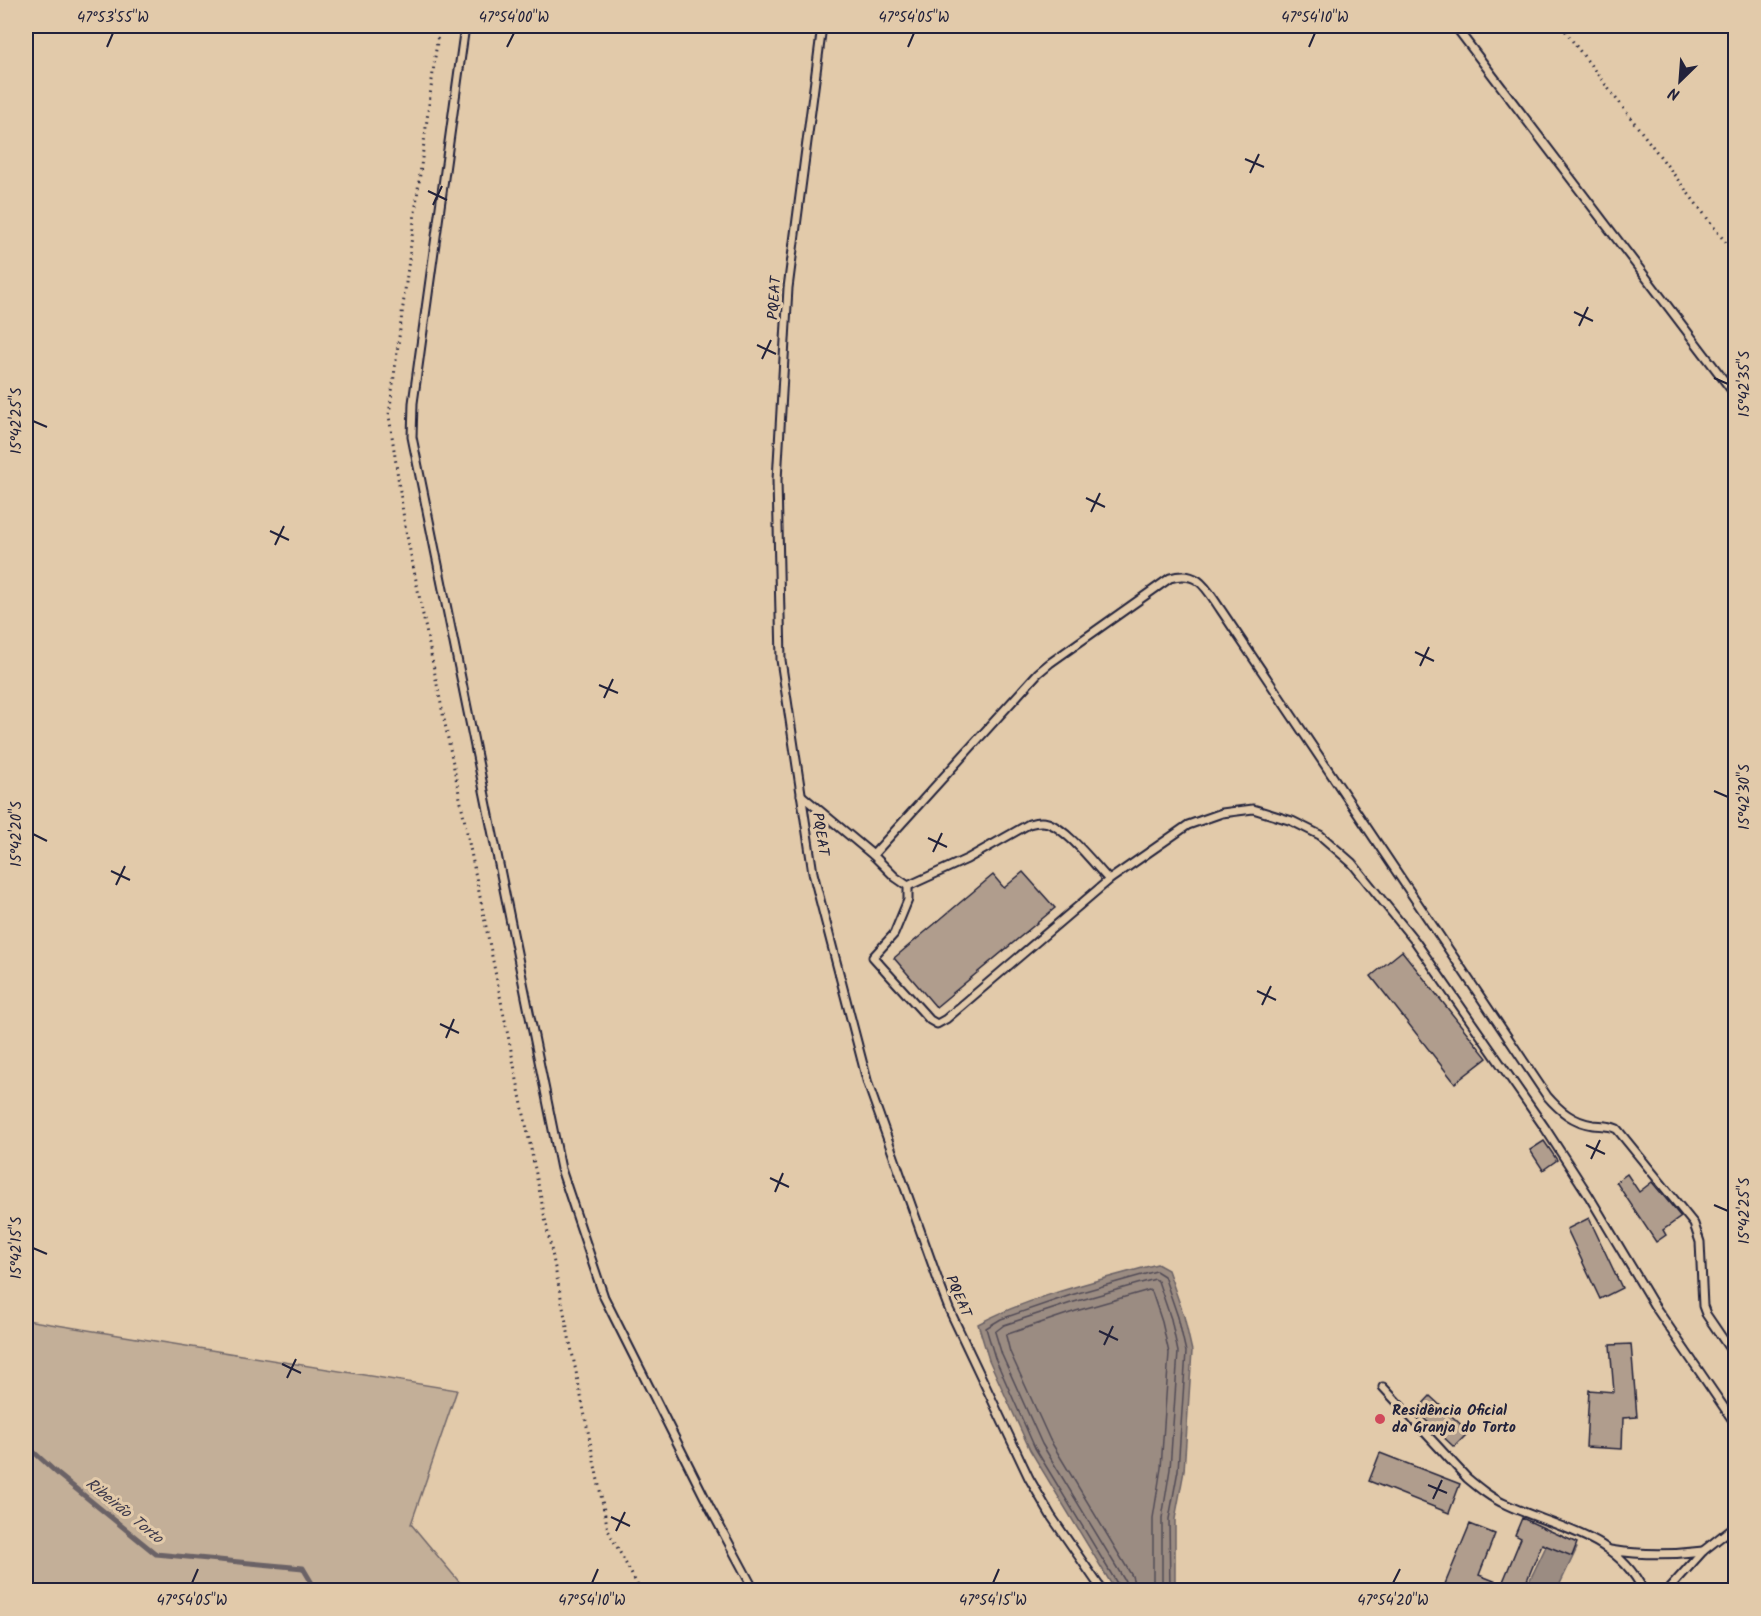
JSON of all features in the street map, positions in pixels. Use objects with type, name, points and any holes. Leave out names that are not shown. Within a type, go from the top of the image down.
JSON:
[{"type":"lane","points":[[465,26],[413,403],[412,437],[561,1169],[604,1297],[754,1590]]},
{"type":"lane","name":"PQEAT","points":[[822,26],[788,288],[777,480],[781,660],[813,873],[868,1084],[949,1309],[1029,1478],[1051,1516],[1102,1590]]},
{"type":"lane","points":[[1455,26],[1736,396]]},
{"type":"lane","points":[[873,855],[1038,673],[1170,578],[1185,575],[1200,580],[1547,1096],[1559,1110],[1569,1117],[1592,1125],[1617,1129],[1694,1224],[1700,1242],[1706,1314],[1736,1358]]},
{"type":"lane","points":[[801,795],[873,855],[895,877],[908,885]]},
{"type":"lane","points":[[908,885],[908,900],[894,934],[873,957],[930,1020],[937,1024],[946,1019],[1109,880],[1188,825],[1222,813],[1253,810],[1292,821],[1320,835],[1352,863],[1415,941],[1545,1128],[1654,1305],[1736,1425]]},
{"type":"lane","points":[[908,885],[967,859],[1029,824],[1040,821],[1066,834],[1109,880]]},
{"type":"lane","points":[[1383,1387],[1467,1478],[1481,1490],[1506,1505],[1577,1531],[1609,1550],[1631,1570],[1643,1590]]},
{"type":"lane","points":[[1668,1590],[1703,1551],[1736,1525]]},
{"type":"lane","points":[[1609,1550],[1658,1555],[1703,1551]]},
{"type":"path","points":[[1562,26],[1736,256]]},
{"type":"shaded area","points":[[26,1320],[457,1390],[411,1524],[466,1590],[26,1590]]},
{"type":"water","points":[[1157,1264],[1168,1270],[1184,1316],[1192,1351],[1184,1471],[1175,1519],[1175,1590],[1115,1590],[1030,1450],[989,1360],[978,1324],[1043,1297]]},
{"type":"water","points":[[1551,1536],[1577,1548],[1557,1590],[1540,1590],[1528,1584]]},
{"type":"building","points":[[1023,872],[1055,908],[936,1007],[894,958],[993,875],[1004,888]]},
{"type":"building","points":[[1402,951],[1487,1058],[1455,1083],[1371,976]]},
{"type":"building","points":[[1544,1141],[1557,1160],[1543,1170],[1530,1150]]},
{"type":"building","points":[[1627,1174],[1639,1192],[1652,1182],[1681,1217],[1663,1230],[1666,1235],[1656,1242],[1616,1182]]},
{"type":"building","points":[[1589,1218],[1622,1288],[1600,1299],[1567,1229]]},
{"type":"building","points":[[1631,1344],[1637,1417],[1623,1418],[1622,1449],[1586,1447],[1589,1390],[1614,1392],[1610,1345]]},
{"type":"building","points":[[1430,1396],[1469,1432],[1454,1447],[1416,1411]]},
{"type":"building","points":[[1380,1453],[1460,1484],[1449,1513],[1369,1481]]},
{"type":"building","points":[[1522,1518],[1577,1543],[1572,1556],[1542,1544],[1523,1590],[1460,1590],[1445,1584],[1470,1524],[1495,1534],[1479,1575],[1502,1584],[1521,1538],[1515,1535]]},
{"type":"waterway","name":"Ribeirão Torto","points":[[26,1445],[156,1554],[303,1568],[316,1590]]},
{"type":"place","name":"Residência Oficial da Granja do Torto","points":[[1380,1419]]}]
